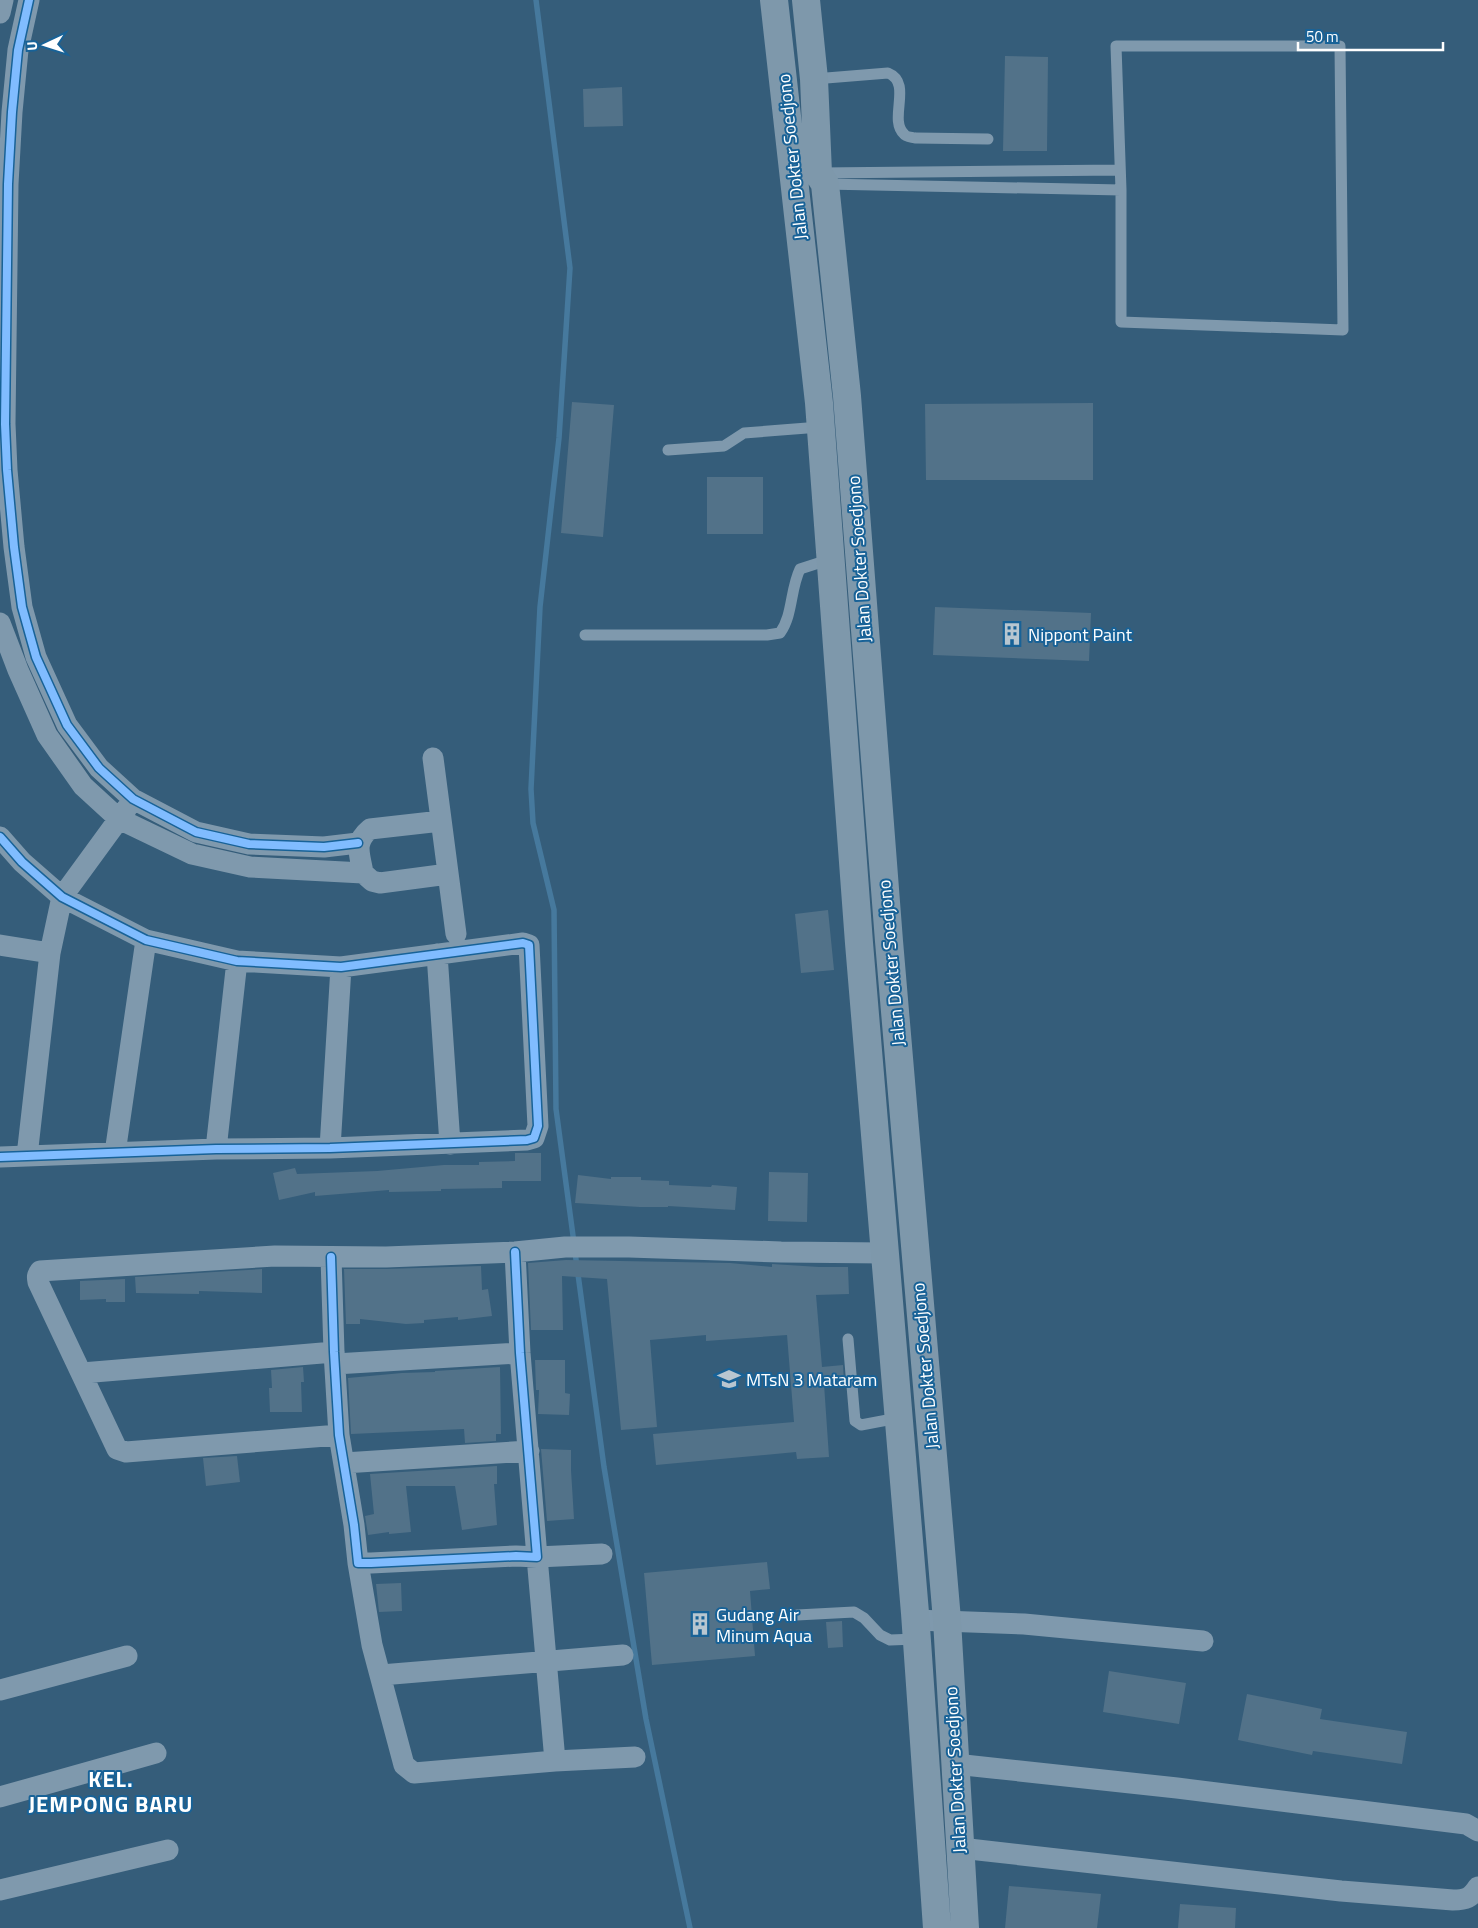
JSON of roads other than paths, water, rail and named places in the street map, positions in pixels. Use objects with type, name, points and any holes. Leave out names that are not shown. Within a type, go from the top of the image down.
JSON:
[{"type":"highway","name":"Jalan Dokter Soedjono","points":[[774,0],[821,426],[859,942],[916,1630],[937,1928]]},
{"type":"highway","name":"Jalan Dokter Soedjono","points":[[806,0],[821,179],[847,396],[888,940],[953,1621],[964,1765],[968,1849],[965,1928]]},
{"type":"highway","points":[[847,396],[841,403],[832,406],[821,426],[829,440],[834,438],[850,439]]},
{"type":"highway","points":[[856,895],[860,908],[873,912],[879,910],[884,905],[885,892]]},
{"type":"highway","points":[[859,942],[862,931],[872,925],[884,929],[888,934],[888,940]]},
{"type":"street","points":[[0,13],[2,0]]},
{"type":"street","points":[[29,0],[6,112],[8,184],[4,470],[22,607],[36,657],[67,725],[99,768],[133,799],[196,832],[249,844],[324,847],[358,843]]},
{"type":"street","points":[[0,623],[18,670],[47,735],[83,786],[119,819],[192,854],[250,867],[363,873],[380,883],[448,874]]},
{"type":"street","points":[[434,758],[456,934]]},
{"type":"street","points":[[27,1156],[50,952],[62,897],[133,799]]},
{"type":"street","points":[[363,873],[358,843],[370,829],[441,821]]},
{"type":"street","points":[[0,837],[22,862],[62,897],[146,940],[237,962],[341,967],[523,943],[529,945],[538,1126],[534,1138],[527,1140],[330,1148],[216,1149],[0,1156]]},
{"type":"street","points":[[115,1153],[146,940]]},
{"type":"street","points":[[0,944],[50,952]]},
{"type":"street","points":[[437,954],[450,1144]]},
{"type":"street","points":[[216,1149],[237,962]]},
{"type":"street","points":[[330,1148],[341,967]]},
{"type":"street","points":[[339,1435],[126,1452],[114,1447],[82,1373],[38,1282],[37,1277],[40,1271],[275,1256],[386,1257],[515,1252],[565,1247],[885,1253]]},
{"type":"street","points":[[515,1252],[520,1353],[555,1761]]},
{"type":"street","points":[[332,1257],[339,1435],[372,1645],[404,1765],[414,1773],[555,1761],[635,1758]]},
{"type":"street","points":[[82,1373],[335,1358],[520,1353]]},
{"type":"street","points":[[344,1463],[529,1452]]},
{"type":"street","points":[[358,1563],[602,1554]]},
{"type":"street","points":[[916,1630],[953,1621],[1053,1626],[1203,1641]]},
{"type":"street","points":[[381,1675],[623,1655]]},
{"type":"street","points":[[0,1690],[127,1656]]},
{"type":"street","points":[[0,1797],[156,1753]]},
{"type":"street","points":[[964,1765],[1177,1788],[1466,1824],[1478,1830]]},
{"type":"street","points":[[968,1849],[1342,1891],[1453,1900],[1464,1900],[1472,1896],[1478,1887]]},
{"type":"street","points":[[0,1890],[168,1850]]},
{"type":"lane","points":[[1116,46],[1340,46],[1343,330],[1121,322],[1121,190],[1116,46]]},
{"type":"lane","points":[[814,79],[888,73],[894,75],[899,82],[900,129],[905,135],[915,138],[988,139]]},
{"type":"lane","points":[[821,179],[1120,170]]},
{"type":"lane","points":[[821,179],[1121,190]]},
{"type":"lane","points":[[668,450],[724,446],[744,433],[821,426]]},
{"type":"lane","points":[[585,635],[767,635],[780,633],[786,624],[794,582],[800,569],[831,559]]},
{"type":"lane","points":[[848,1340],[855,1421],[860,1425],[898,1418]]},
{"type":"lane","points":[[798,1615],[854,1612],[864,1618],[880,1635],[890,1640],[916,1630]]},
{"type":"waterway","points":[[536,0],[570,268],[559,438],[540,607],[531,789],[533,823],[554,910],[556,1109],[574,1243]]},
{"type":"waterway","points":[[575,1252],[604,1467],[646,1719],[690,1928]]},
{"type":"place","name":"Nippont Paint","points":[[1012,634]]},
{"type":"place","name":"MTsN 3 Mataram","points":[[729,1379]]},
{"type":"place","name":"Gudang Air Minum Aqua","points":[[700,1624]]},
{"type":"district","name":"KEL. JEMPONG BARU","points":[[111,1792]]}]
